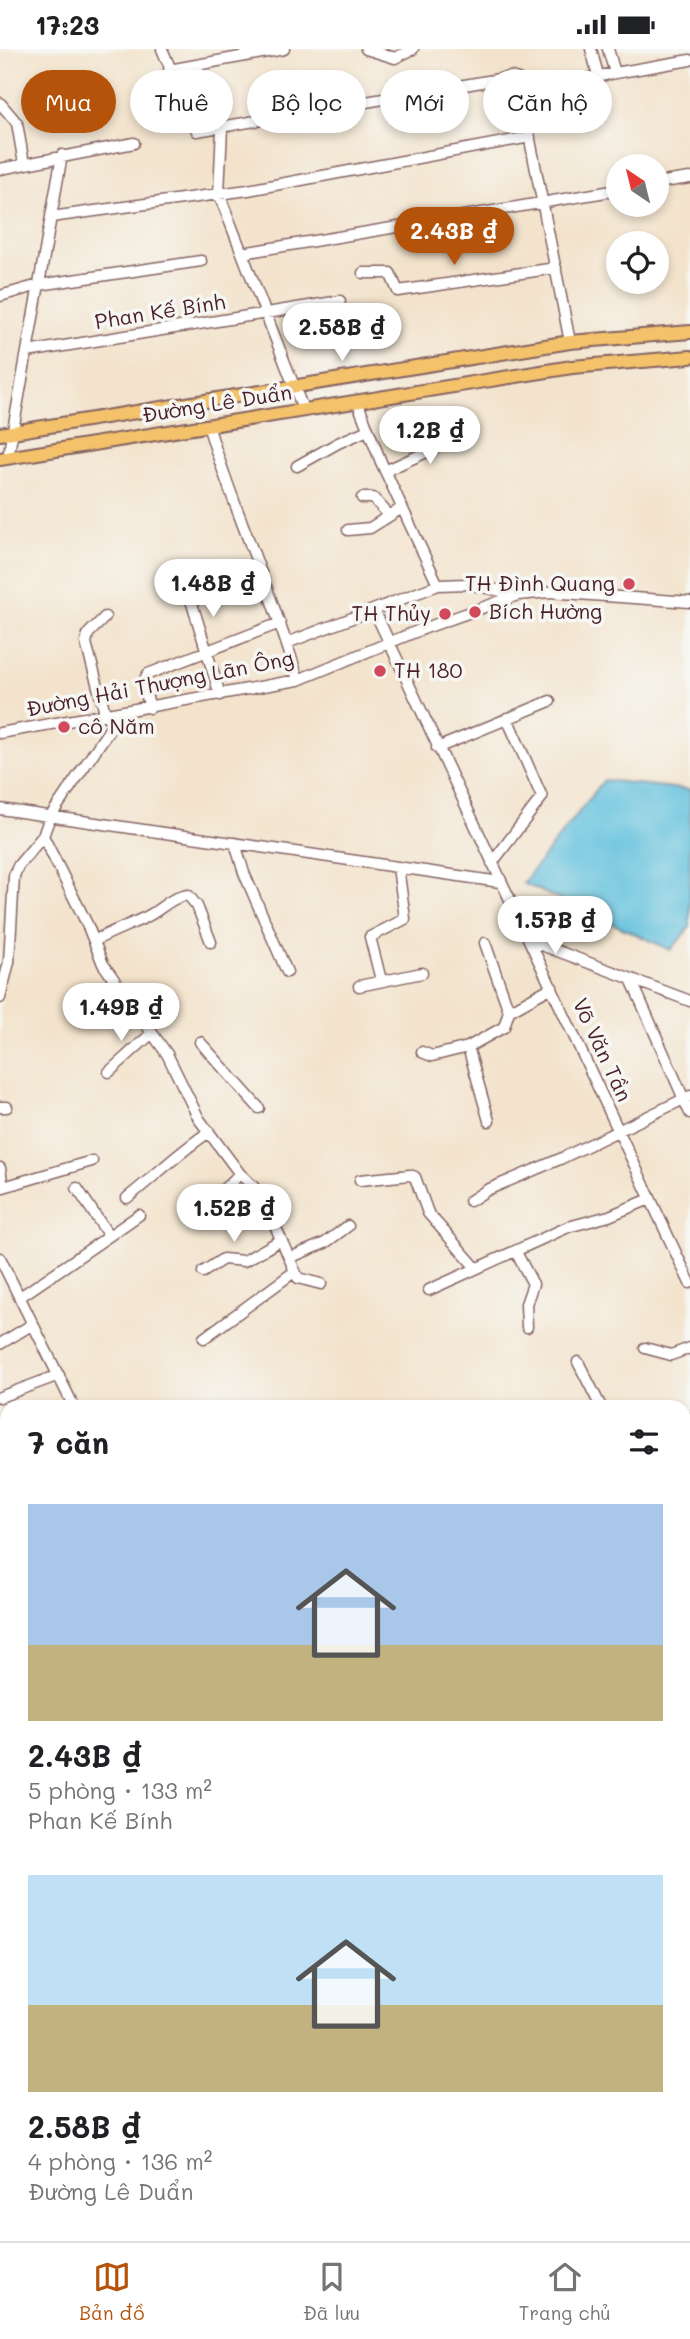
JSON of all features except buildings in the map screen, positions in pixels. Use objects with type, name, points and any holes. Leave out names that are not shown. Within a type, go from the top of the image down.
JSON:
[{"type":"main road","name":"Đường Lê Duẩn","points":[[6,432],[570,342],[690,332]]},
{"type":"main road","points":[[570,342],[572,367]]},
{"type":"main road","name":"Đường Lê Duẩn","points":[[4,459],[572,367],[690,357]]},
{"type":"street","points":[[162,49],[169,70],[277,50]]},
{"type":"street","points":[[366,49],[395,58],[413,49]]},
{"type":"street","points":[[592,49],[597,70]]},
{"type":"street","points":[[608,49],[615,72]]},
{"type":"street","points":[[612,73],[690,60]]},
{"type":"street","points":[[233,125],[483,81]]},
{"type":"street","points":[[0,103],[16,123],[24,164]]},
{"type":"street","points":[[222,133],[219,194],[303,409]]},
{"type":"street","points":[[529,133],[570,342]]},
{"type":"street","points":[[51,217],[219,194],[530,137]]},
{"type":"street","points":[[0,169],[134,143]]},
{"type":"street","points":[[4,459],[6,432],[27,352],[62,155]]},
{"type":"street","points":[[669,181],[690,178]]},
{"type":"street","points":[[242,253],[606,192]]},
{"type":"street","points":[[0,296],[39,285],[201,261]]},
{"type":"street","points":[[363,273],[390,273],[398,291],[556,268]]},
{"type":"street","name":"Phan Kế Bính","points":[[27,352],[266,316],[340,301]]},
{"type":"street","points":[[357,401],[385,471],[438,585]]},
{"type":"street","points":[[208,425],[223,477],[280,623],[298,680]]},
{"type":"street","points":[[297,466],[368,430]]},
{"type":"street","points":[[385,471],[433,449],[459,432]]},
{"type":"street","points":[[362,498],[373,498],[388,515]]},
{"type":"street","points":[[348,530],[370,528],[402,508]]},
{"type":"street","points":[[220,695],[191,600],[197,594],[257,565]]},
{"type":"street","points":[[287,643],[438,585],[467,584],[518,595]]},
{"type":"street","name":"Đường Hải Thượng Lãn Ông","points":[[0,733],[120,714],[298,680],[518,595],[549,592],[690,602]]},
{"type":"street","name":"Võ Văn Tần","points":[[374,610],[690,1283]]},
{"type":"street","points":[[105,617],[88,634],[86,643],[106,716]]},
{"type":"street","points":[[150,708],[143,683],[145,676],[280,623]]},
{"type":"street","points":[[437,748],[550,701]]},
{"type":"street","points":[[0,997],[14,876],[18,866],[43,836],[50,817],[120,714]]},
{"type":"street","points":[[492,863],[542,797],[508,718]]},
{"type":"street","points":[[0,809],[500,882]]},
{"type":"street","points":[[43,836],[55,855],[103,964],[169,1057],[190,1105],[240,1174],[252,1184],[298,1278],[321,1284]]},
{"type":"street","points":[[235,843],[244,873],[287,972]]},
{"type":"street","points":[[381,980],[370,937],[405,919],[398,867]]},
{"type":"street","points":[[93,941],[129,922],[146,917],[173,898],[188,895],[197,906],[211,942]]},
{"type":"street","points":[[531,941],[690,1001]]},
{"type":"street","points":[[422,1052],[432,1056],[468,1047],[504,1027],[509,1011],[485,943]]},
{"type":"street","points":[[359,986],[422,973]]},
{"type":"street","points":[[631,979],[687,1098],[690,1113]]},
{"type":"street","points":[[509,1011],[552,987]]},
{"type":"street","points":[[109,1072],[151,1034]]},
{"type":"street","points":[[200,1042],[259,1108]]},
{"type":"street","points":[[468,1047],[489,1121]]},
{"type":"street","points":[[470,1201],[487,1190],[687,1098]]},
{"type":"street","points":[[127,1198],[162,1170],[173,1156],[209,1132]]},
{"type":"street","points":[[0,1168],[2,1187],[92,1161]]},
{"type":"street","points":[[198,1221],[205,1207],[240,1174]]},
{"type":"street","points":[[360,1180],[410,1175],[415,1177],[428,1213],[476,1268]]},
{"type":"street","points":[[77,1188],[109,1236]]},
{"type":"street","points":[[429,1290],[568,1227],[609,1216],[650,1199]]},
{"type":"street","points":[[20,1297],[139,1215]]},
{"type":"street","points":[[289,1258],[325,1243],[348,1226]]},
{"type":"street","points":[[202,1272],[223,1259],[244,1261],[281,1240]]},
{"type":"street","points":[[516,1252],[533,1284],[526,1304],[527,1327]]},
{"type":"street","points":[[0,1258],[71,1400]]},
{"type":"street","points":[[204,1338],[294,1272]]},
{"type":"street","points":[[0,1344],[33,1324]]},
{"type":"street","points":[[645,1348],[671,1355],[690,1348]]},
{"type":"street","points":[[578,1362],[597,1400]]},
{"type":"street","points":[[0,1397],[59,1375]]},
{"type":"water","points":[[604,780],[690,790],[690,927],[671,950],[523,883]]},
{"type":"place","name":"TH Đình Quang","points":[[629,584]]},
{"type":"place","name":"Bích Hường","points":[[475,612]]},
{"type":"place","name":"TH Thủy","points":[[445,614]]},
{"type":"place","name":"TH 180","points":[[380,671]]},
{"type":"place","name":"cô Năm","points":[[64,727]]}]
